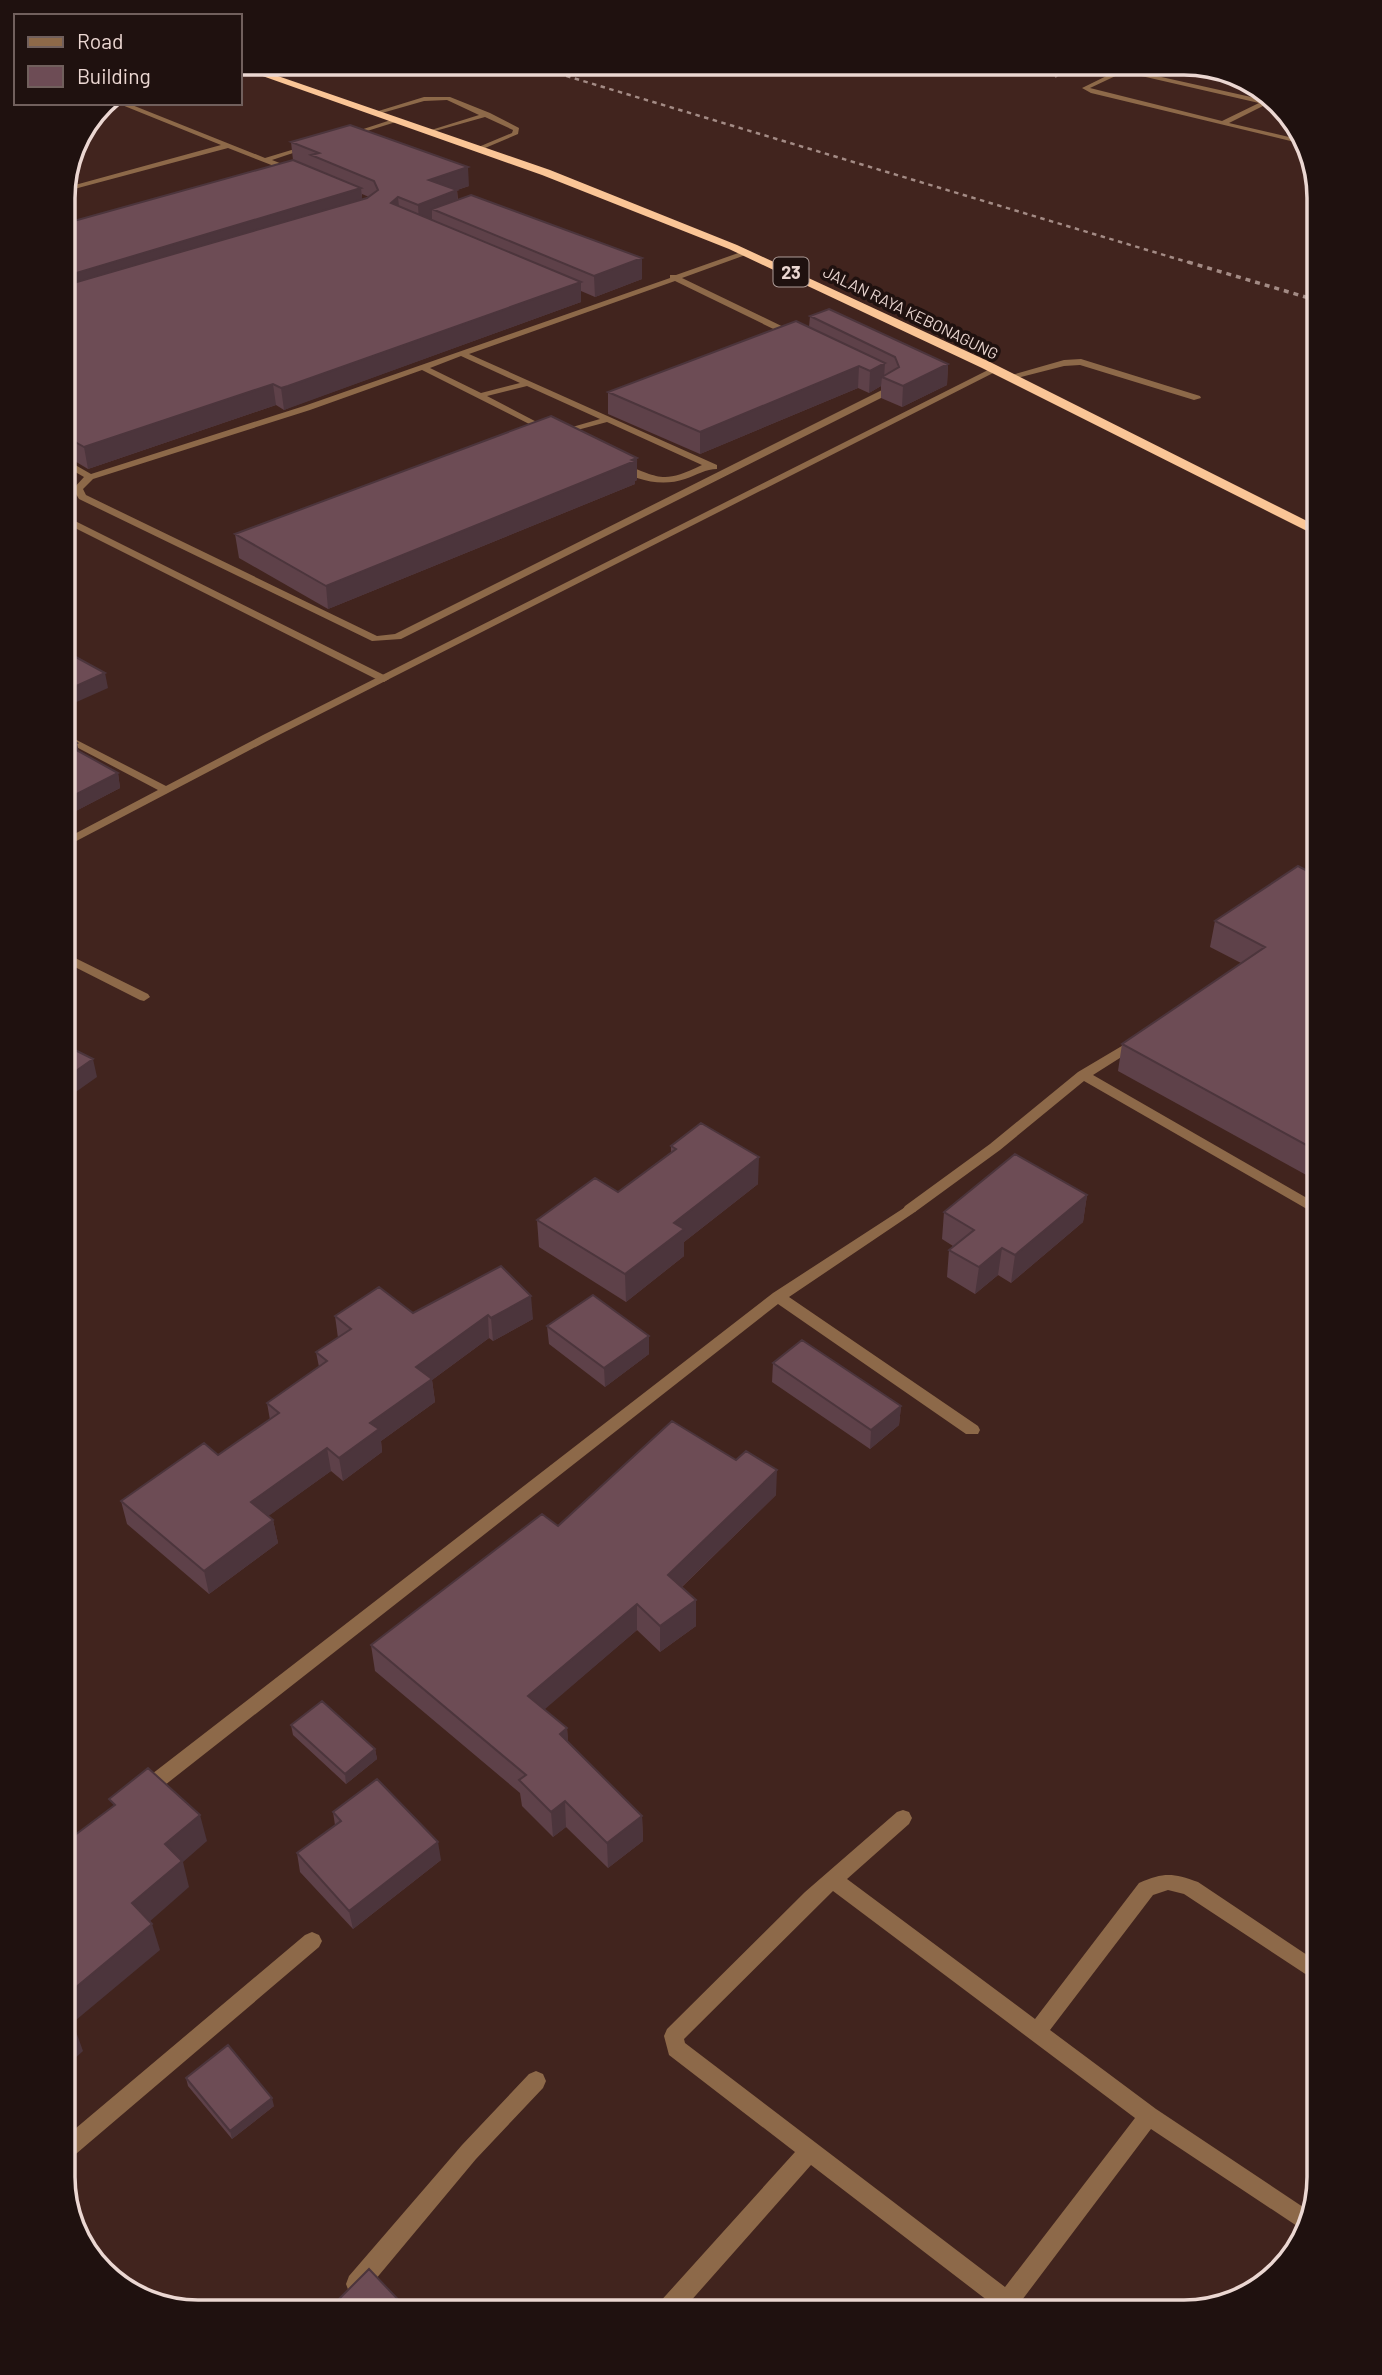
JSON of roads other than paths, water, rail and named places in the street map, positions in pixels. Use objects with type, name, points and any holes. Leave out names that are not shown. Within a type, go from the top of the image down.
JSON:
[{"type":"highway","name":"JALAN RAYA KEBONAGUNG","points":[[268,75],[645,210],[823,286],[1307,527]]},
{"type":"street","points":[[1111,76],[1085,88],[1292,140]]},
{"type":"street","points":[[1151,76],[1255,98]]},
{"type":"street","points":[[375,113],[440,97],[488,114],[517,132],[478,149]]},
{"type":"street","points":[[1221,124],[1262,104]]},
{"type":"street","points":[[125,105],[298,174]]},
{"type":"street","points":[[430,132],[488,114]]},
{"type":"street","points":[[340,138],[397,120]]},
{"type":"street","points":[[76,186],[230,145]]},
{"type":"street","points":[[265,160],[317,145]]},
{"type":"street","points":[[747,253],[307,408],[90,477],[78,489],[82,497],[376,639],[387,639],[397,637],[729,473],[888,391],[890,382],[878,376]]},
{"type":"street","points":[[673,277],[806,341]]},
{"type":"street","points":[[586,298],[599,304]]},
{"type":"street","points":[[463,354],[729,473]]},
{"type":"street","points":[[1009,377],[1064,363],[1081,362],[1196,398]]},
{"type":"street","points":[[422,368],[569,440]]},
{"type":"street","points":[[76,838],[995,370]]},
{"type":"street","points":[[479,396],[528,383]]},
{"type":"street","points":[[556,434],[608,419]]},
{"type":"street","points":[[606,459],[660,482],[675,481],[709,465]]},
{"type":"street","points":[[76,469],[90,477]]},
{"type":"street","points":[[76,524],[384,679]]},
{"type":"street","points":[[76,743],[166,790]]},
{"type":"street","points":[[76,962],[144,997]]},
{"type":"street","points":[[129,1802],[778,1297],[910,1209],[995,1147],[1083,1075],[1149,1034]]},
{"type":"street","points":[[1083,1075],[1307,1204]]},
{"type":"street","points":[[778,1297],[972,1430]]},
{"type":"street","points":[[903,1818],[833,1880],[674,2036],[676,2048],[995,2300]]},
{"type":"street","points":[[833,1880],[1149,2116],[1300,2217]]},
{"type":"street","points":[[1038,2031],[1146,1889],[1162,1881],[1177,1882],[1191,1888],[1307,1965]]},
{"type":"street","points":[[75,2142],[312,1941]]},
{"type":"street","points":[[345,2299],[469,2152],[536,2081]]},
{"type":"street","points":[[1009,2300],[1149,2116]]},
{"type":"street","points":[[677,2299],[809,2152]]},
{"type":"railway","points":[[564,75],[1194,264]]},
{"type":"railway","points":[[1188,262],[1307,297]]}]
